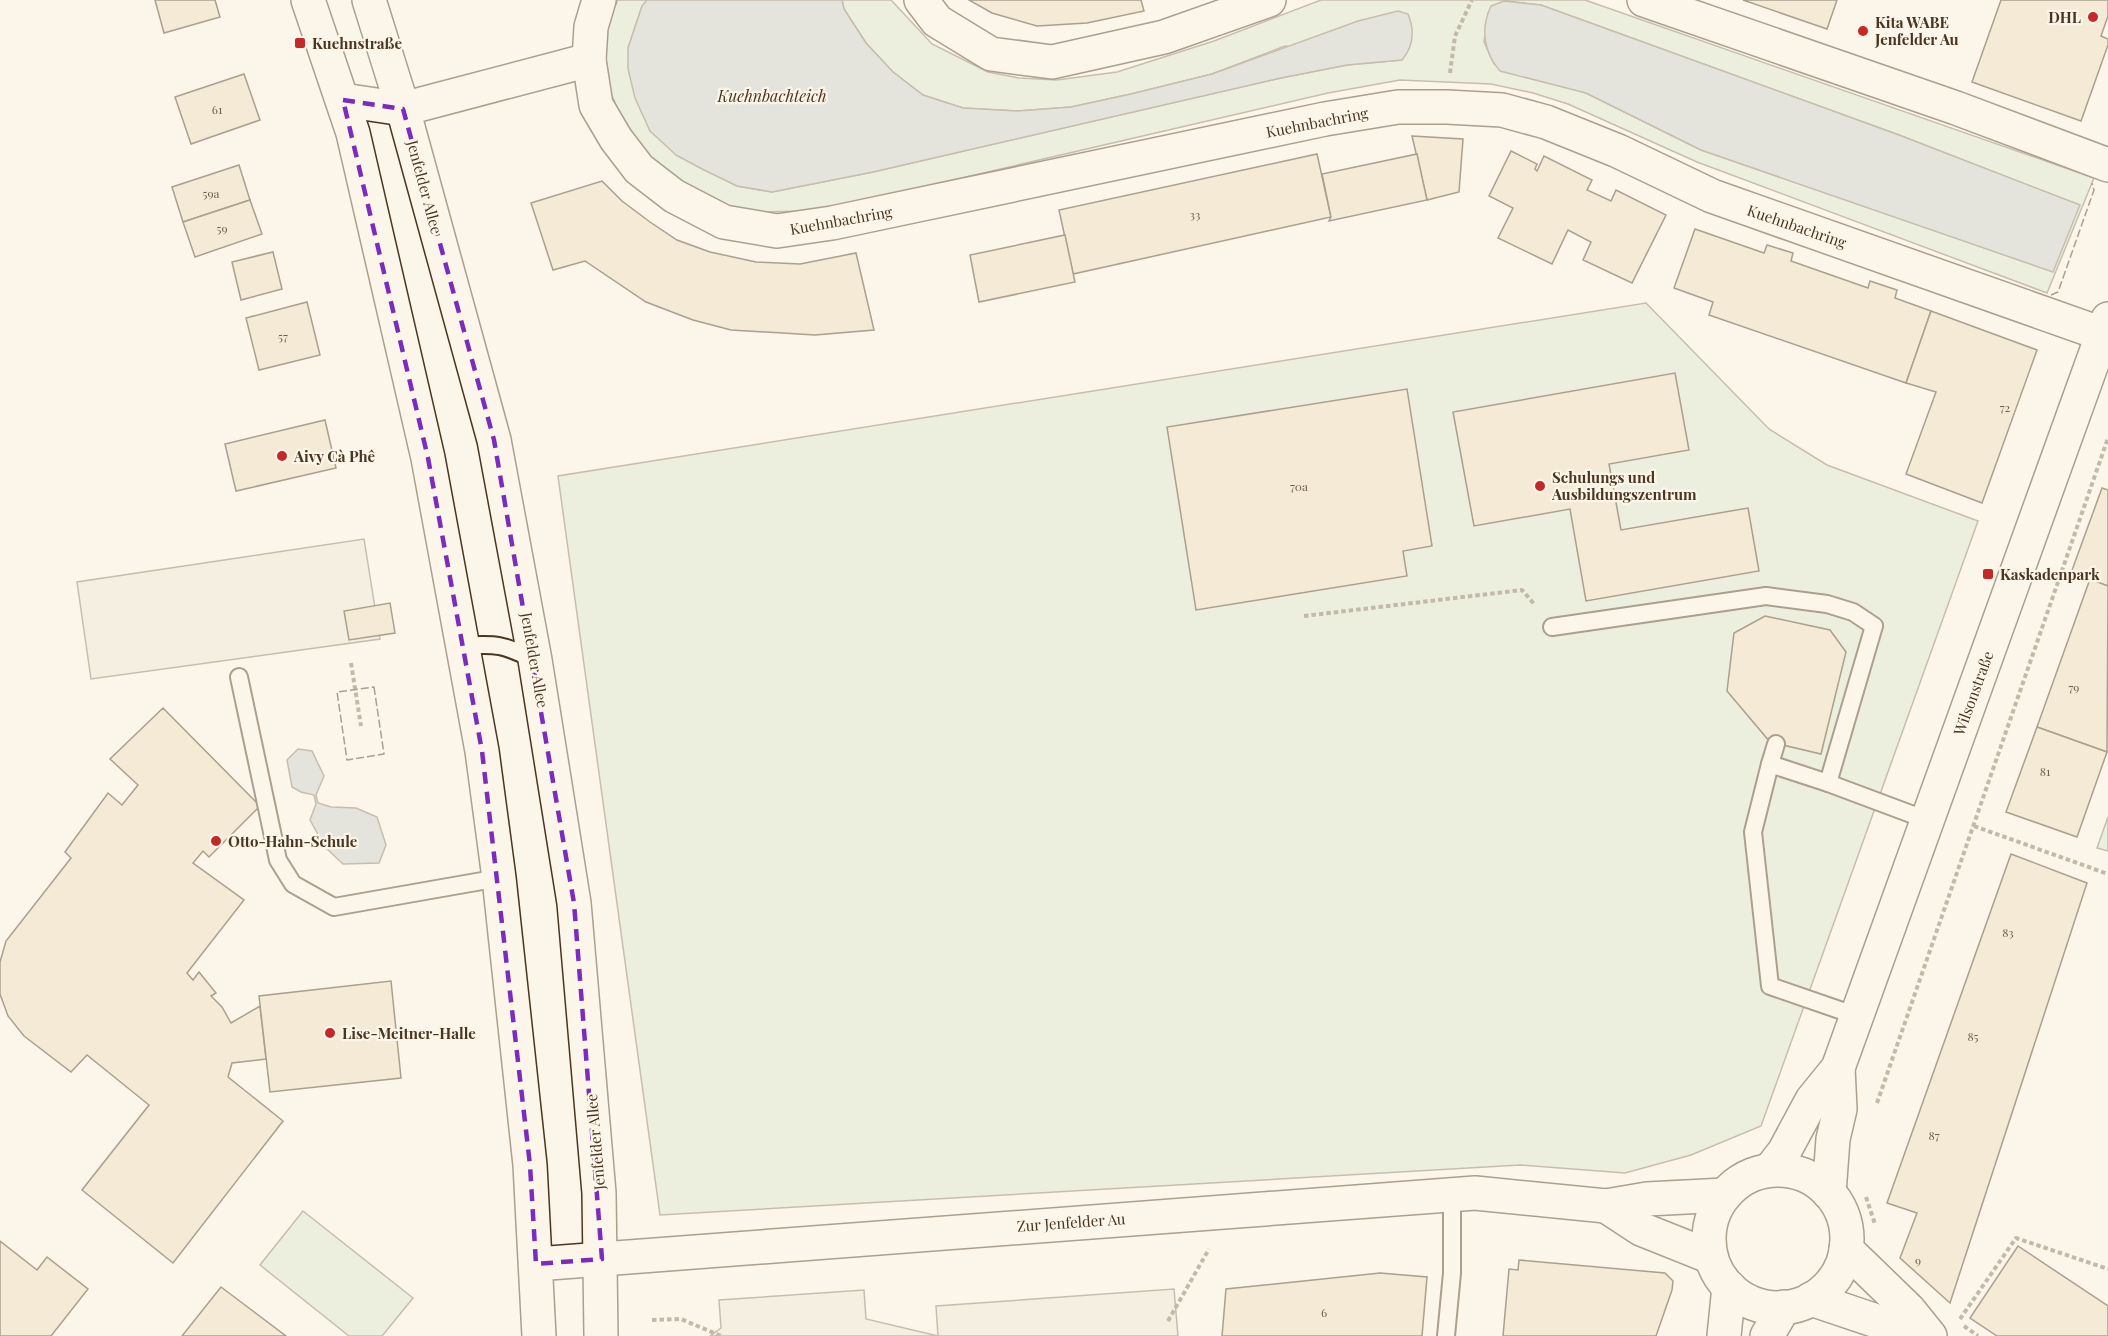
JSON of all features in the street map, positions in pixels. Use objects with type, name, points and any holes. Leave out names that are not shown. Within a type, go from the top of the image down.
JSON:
[{"type":"street","points":[[308,0],[353,133],[428,458],[482,751],[499,878],[530,1165],[539,1336]]},
{"type":"street","name":"Jenfelder Allee","points":[[369,0],[403,109],[494,440],[536,660],[574,903],[599,1193],[602,1336]]},
{"type":"street","name":"Kuehnbachring","points":[[599,0],[591,27],[589,60],[596,105],[616,140],[639,169],[674,196],[724,222],[777,231],[832,224],[1325,119],[1398,107],[1502,110],[1546,122],[1618,151],[1712,196],[2106,329]]},
{"type":"street","points":[[921,0],[937,21],[991,54],[1052,62],[1164,37],[1269,0]]},
{"type":"street","points":[[1644,0],[1956,108],[2108,165]]},
{"type":"street","points":[[343,100],[403,109],[589,60]]},
{"type":"street","name":"Wilsonstraße","points":[[1770,1170],[1784,1152],[1812,1100],[1838,1068],[2106,329]]},
{"type":"street","name":"Wilsonstraße","points":[[1829,1193],[1833,1139],[1840,1109],[1838,1068]]},
{"type":"street","points":[[1770,1170],[1796,1172],[1808,1177],[1829,1193],[1843,1215],[1846,1227],[1846,1249],[1842,1266],[1822,1292],[1798,1303],[1766,1307],[1742,1298],[1729,1287],[1716,1269],[1711,1257],[1709,1231],[1712,1218],[1725,1195],[1745,1178],[1770,1170]]},
{"type":"street","name":"Zur Jenfelder Au","points":[[536,1264],[1452,1194],[1475,1193],[1606,1206],[1647,1199],[1725,1195]]},
{"type":"street","name":"Zur Jenfelder Au","points":[[1606,1206],[1641,1229],[1711,1257]]},
{"type":"street","points":[[1846,1249],[1909,1310],[1930,1336]]},
{"type":"street","points":[[1724,1336],[1729,1287]]},
{"type":"street","points":[[1767,1336],[1798,1303]]},
{"type":"street","points":[[1798,1303],[1921,1336]]},
{"type":"lane","points":[[1552,627],[1766,596],[1827,604],[1853,612],[1874,626],[1828,783]]},
{"type":"lane","points":[[463,646],[499,645],[536,660]]},
{"type":"lane","points":[[239,677],[278,860],[293,884],[334,907],[499,878]]},
{"type":"lane","points":[[1776,744],[1753,832],[1770,986],[1857,1016]]},
{"type":"lane","points":[[1770,764],[1927,820]]},
{"type":"lane","points":[[1446,1336],[1452,1273],[1452,1194]]},
{"type":"path","points":[[1447,107],[1455,36],[1472,0]]},
{"type":"path","points":[[1877,1104],[2108,438]]},
{"type":"path","points":[[1304,616],[1522,590],[1552,627]]},
{"type":"path","points":[[351,663],[361,726]]},
{"type":"path","points":[[1974,826],[2108,873]]},
{"type":"path","points":[[1864,1190],[1875,1225]]},
{"type":"path","points":[[1168,1321],[1210,1246],[1210,1212]]},
{"type":"path","points":[[1978,1336],[1958,1322],[2016,1238],[2108,1269]]},
{"type":"path","points":[[652,1320],[681,1319],[721,1336]]},
{"type":"highlighted area","points":[[343,100],[403,109],[494,440],[574,903],[602,1259],[536,1264],[530,1165],[482,751],[428,458]]},
{"type":"green space","points":[[618,0],[647,0],[642,6],[628,48],[676,155],[737,186],[772,192],[873,172],[1281,78],[1347,65],[1402,60],[1285,46],[1212,74],[1071,107],[1018,111],[963,108],[923,95],[893,72],[866,43],[844,9],[842,0],[891,0],[932,44],[988,72],[1019,78],[1057,80],[1117,72],[1214,41],[1321,0],[1585,0],[2094,178],[2047,293],[1697,162],[1568,104],[1533,93],[1491,84],[1400,80],[1328,93],[841,206],[801,211],[763,212],[719,204],[681,182],[651,159],[628,133],[603,75],[607,22]],"holes":[[[1504,1],[1541,5],[1899,135],[2079,205],[2052,271],[1701,150],[1586,93],[1494,64],[1484,42],[1488,13]]]},
{"type":"green space","points":[[1646,303],[1769,429],[1827,465],[1978,521],[1761,1126],[1691,1155],[1625,1173],[1520,1165],[660,1215],[558,476]]},
{"type":"green space","points":[[2108,817],[2108,851],[2097,848]]},
{"type":"green space","points":[[303,1211],[413,1298],[382,1336],[349,1336],[260,1265]]},
{"type":"shaded area","points":[[364,539],[380,639],[91,679],[77,582]]},
{"type":"shaded area","points":[[1174,1289],[1178,1336],[938,1336],[936,1306]]},
{"type":"shaded area","points":[[864,1290],[866,1319],[938,1336],[710,1336],[721,1328],[719,1300]]},
{"type":"water","name":"Kuehnbachteich","points":[[647,0],[842,0],[844,9],[866,43],[893,72],[923,95],[963,108],[1018,111],[1071,107],[1212,74],[1358,21],[1398,11],[1408,14],[1412,33],[1409,50],[1402,60],[1347,65],[1281,78],[873,172],[772,192],[737,186],[702,169],[676,155],[650,131],[635,98],[628,69],[628,48],[642,6]]},
{"type":"water","points":[[1504,1],[1541,5],[1899,135],[2080,205],[2053,272],[1701,150],[1586,93],[1500,71],[1487,49],[1485,32],[1491,6]]},
{"type":"water","points":[[298,749],[312,751],[324,776],[316,795],[318,803],[331,807],[356,808],[377,817],[386,845],[379,863],[343,864],[325,847],[310,820],[316,804],[314,795],[292,787],[287,760]]},
{"type":"building","points":[[155,0],[215,0],[220,17],[164,33]]},
{"type":"building","points":[[969,0],[1141,0],[1144,11],[1087,23],[1037,26],[992,13]]},
{"type":"building","points":[[1743,0],[1837,0],[1827,29]]},
{"type":"building","points":[[2001,0],[2108,0],[2108,16],[2101,36],[2108,39],[2108,45],[2081,121],[1972,82]]},
{"type":"building","points":[[244,74],[260,120],[191,144],[175,97]]},
{"type":"building","points":[[1412,136],[1463,139],[1459,192],[1427,200]]},
{"type":"building","points":[[1511,151],[1537,164],[1535,169],[1537,171],[1544,156],[1592,180],[1587,190],[1611,201],[1616,190],[1666,215],[1632,283],[1583,260],[1591,242],[1568,230],[1552,264],[1498,238],[1513,208],[1489,196]]},
{"type":"building","points":[[1317,154],[1331,217],[1073,274],[1059,210]]},
{"type":"building","points":[[1417,154],[1427,200],[1329,221],[1331,217],[1322,174]]},
{"type":"building","points":[[239,165],[250,200],[183,222],[172,187]]},
{"type":"building","points":[[602,181],[622,201],[677,240],[710,252],[756,262],[800,264],[856,253],[874,330],[815,335],[731,330],[693,320],[646,302],[585,261],[553,270],[531,203]]},
{"type":"building","points":[[250,200],[262,234],[195,257],[183,222]]},
{"type":"building","points":[[1695,229],[1764,253],[1767,245],[1793,253],[1791,261],[1868,288],[1870,281],[1897,290],[1895,298],[1931,311],[1906,383],[1709,315],[1713,302],[1674,288]]},
{"type":"building","points":[[1065,235],[1075,282],[979,302],[970,255]]},
{"type":"building","points":[[273,252],[282,289],[241,300],[232,262]]},
{"type":"building","points":[[307,302],[320,355],[259,370],[246,318]]},
{"type":"building","points":[[1931,311],[2037,350],[1982,503],[1906,474],[1936,392],[1906,383]]},
{"type":"building","name":"Schulungs und Ausbildungszentrum","points":[[1675,373],[1689,450],[1609,464],[1621,530],[1748,508],[1759,571],[1586,601],[1570,509],[1474,526],[1453,412]]},
{"type":"building","points":[[1407,389],[1432,546],[1403,551],[1407,576],[1196,610],[1167,427]]},
{"type":"building","points":[[325,420],[336,468],[236,491],[225,444]]},
{"type":"building","points":[[2102,488],[2108,490],[2108,586],[2071,573]]},
{"type":"building","points":[[2090,579],[2108,586],[2107,752],[2037,727]]},
{"type":"building","points":[[390,603],[395,633],[349,640],[344,611]]},
{"type":"building","points":[[1765,616],[1830,630],[1846,652],[1821,754],[1770,742],[1727,691],[1734,633]]},
{"type":"building","points":[[163,708],[260,806],[209,857],[203,851],[193,863],[244,900],[187,973],[193,980],[199,972],[216,993],[211,996],[222,1007],[231,1023],[260,1006],[266,1059],[232,1063],[228,1077],[283,1121],[173,1263],[82,1190],[149,1105],[87,1055],[71,1072],[24,1036],[8,1016],[0,994],[0,962],[6,941],[71,858],[65,852],[108,793],[122,805],[138,785],[110,759]]},
{"type":"building","points":[[2037,727],[2107,752],[2077,837],[2006,812]]},
{"type":"building","points":[[2011,854],[2087,883],[1950,1303],[1900,1258],[1917,1213],[1887,1203]]},
{"type":"building","name":"Lise-Meitner-Halle","points":[[391,981],[401,1078],[270,1092],[259,996]]},
{"type":"building","points":[[0,1241],[37,1270],[47,1257],[88,1289],[51,1336],[0,1336]]},
{"type":"building","points":[[2018,1246],[2108,1306],[2108,1336],[1997,1336],[1970,1318]]},
{"type":"building","points":[[1519,1260],[1665,1273],[1673,1281],[1672,1290],[1656,1336],[1503,1336],[1509,1269],[1518,1270]]},
{"type":"building","points":[[1380,1273],[1427,1277],[1422,1336],[1222,1336],[1226,1289]]},
{"type":"building","points":[[221,1287],[286,1336],[182,1336]]},
{"type":"fence","points":[[2051,295],[2058,292],[2094,190],[2092,183]]},
{"type":"fence","points":[[374,687],[384,754],[347,760],[337,692],[374,687]]},
{"type":"place","name":"DHL","points":[[2093,17]]},
{"type":"place","name":"Kita WABE Jenfelder Au","points":[[1863,31]]},
{"type":"place","name":"Kuehnstraße","points":[[300,43]]},
{"type":"place","name":"Aivy Cà Phê","points":[[282,456]]},
{"type":"place","name":"Schulungs und Ausbildungszentrum","points":[[1540,486]]},
{"type":"place","name":"Kaskadenpark","points":[[1988,574]]},
{"type":"place","name":"Otto-Hahn-Schule","points":[[216,841]]},
{"type":"place","name":"Lise-Meitner-Halle","points":[[330,1033]]}]
